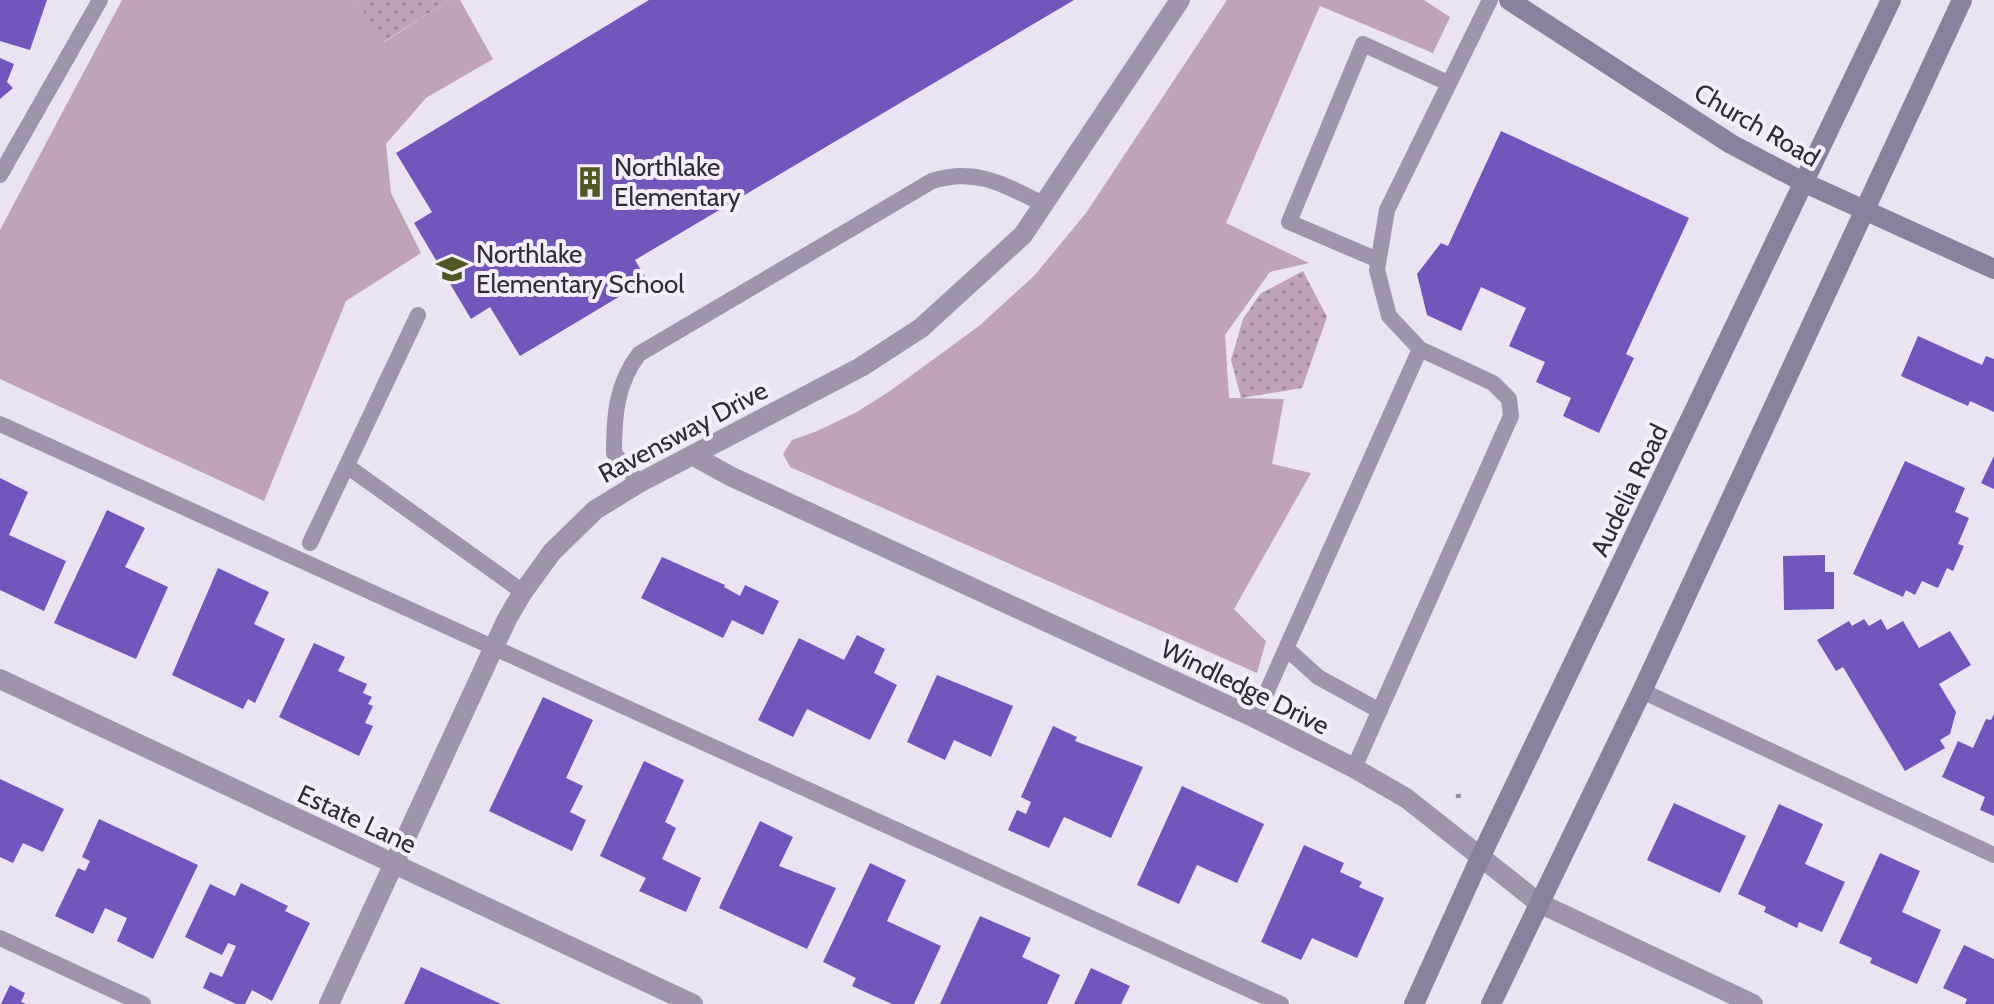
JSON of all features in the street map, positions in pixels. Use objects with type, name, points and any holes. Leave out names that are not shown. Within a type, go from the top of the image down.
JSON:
[{"type":"main road","name":"Church Road","points":[[1509,0],[1731,144],[1805,183],[1994,269]]},
{"type":"main road","name":"Audelia Road","points":[[1414,1004],[1480,858],[1891,0]]},
{"type":"main road","points":[[1491,1004],[1642,691],[1962,0]]},
{"type":"street","name":"Ravensway Drive","points":[[329,1004],[493,648],[523,592],[552,552],[595,510],[639,483],[861,367],[921,328],[1023,235],[1180,0]]},
{"type":"street","name":"Windledge Drive","points":[[692,455],[730,476],[1255,718],[1354,768],[1406,798],[1539,903],[1753,1004]]},
{"type":"street","name":"Estate Lane","points":[[0,679],[693,1004]]},
{"type":"lane","points":[[0,175],[100,0]]},
{"type":"lane","points":[[1354,768],[1511,416],[1509,399],[1493,383],[1420,349],[1389,316],[1377,270],[1387,210],[1490,0]]},
{"type":"lane","points":[[1378,260],[1289,222],[1363,44],[1448,83]]},
{"type":"lane","points":[[639,483],[614,453],[614,414],[629,368],[639,354],[932,181],[947,176],[980,176],[1045,205]]},
{"type":"lane","points":[[310,543],[418,315]]},
{"type":"lane","points":[[1255,718],[1420,349]]},
{"type":"lane","points":[[0,424],[1281,1004]]},
{"type":"lane","points":[[347,466],[523,592]]},
{"type":"lane","points":[[1286,648],[1318,677],[1380,711]]},
{"type":"lane","points":[[1642,691],[1994,855]]},
{"type":"lane","points":[[0,938],[143,1004]]},
{"type":"shaded area","points":[[122,0],[356,0],[384,42],[450,0],[460,0],[493,59],[426,98],[386,144],[391,193],[421,253],[346,301],[264,501],[0,379],[0,230]]},
{"type":"shaded area","points":[[356,0],[450,0],[383,42]]},
{"type":"shaded area","points":[[1227,0],[1424,0],[1450,17],[1433,53],[1320,6],[1226,223],[1309,263],[1270,272],[1225,335],[1229,398],[1284,399],[1272,464],[1311,473],[1234,609],[1266,641],[1257,673],[790,467],[783,454],[792,440],[855,413],[890,391],[979,326],[1034,276],[1086,213]]},
{"type":"shaded area","points":[[1303,271],[1327,317],[1302,388],[1241,398],[1231,360],[1243,319],[1260,294]]},
{"type":"building","points":[[0,0],[47,0],[30,50],[0,41]]},
{"type":"building","name":"Northlake Elementary","points":[[649,0],[1074,0],[635,260],[647,280],[520,356],[490,307],[471,319],[414,223],[432,212],[396,153]]},
{"type":"building","points":[[0,58],[14,64],[7,82],[13,88],[0,99]]},
{"type":"building","points":[[1501,131],[1689,218],[1626,354],[1634,358],[1599,433],[1563,416],[1571,398],[1536,382],[1545,362],[1509,346],[1526,308],[1481,287],[1461,331],[1427,315],[1417,274],[1441,243],[1448,246]]},
{"type":"building","points":[[1918,336],[1982,365],[1986,356],[1994,359],[1994,412],[1970,401],[1968,406],[1901,376]]},
{"type":"building","points":[[1994,456],[1994,489],[1981,483]]},
{"type":"building","points":[[1905,461],[1965,488],[1955,512],[1969,518],[1958,544],[1964,546],[1953,571],[1947,568],[1938,588],[1922,581],[1915,595],[1906,590],[1903,597],[1853,574]]},
{"type":"building","points":[[0,478],[28,492],[9,535],[66,561],[44,611],[0,590]]},
{"type":"building","points":[[107,510],[145,528],[125,567],[168,587],[136,659],[54,623]]},
{"type":"building","points":[[1825,555],[1825,572],[1834,572],[1834,609],[1784,610],[1783,556]]},
{"type":"building","points":[[662,557],[725,585],[740,596],[745,585],[779,601],[763,635],[732,620],[723,638],[641,598]]},
{"type":"building","points":[[218,568],[269,592],[254,624],[285,639],[255,703],[248,699],[243,709],[172,675]]},
{"type":"building","points":[[1864,619],[1869,626],[1881,619],[1887,630],[1903,621],[1919,648],[1950,631],[1971,665],[1939,684],[1956,712],[1950,734],[1940,740],[1945,748],[1905,771],[1843,667],[1836,671],[1817,640],[1849,621],[1852,626]]},
{"type":"building","points":[[857,635],[885,649],[874,673],[897,685],[870,740],[807,709],[793,737],[758,720],[799,638],[844,660]]},
{"type":"building","points":[[314,643],[345,657],[338,671],[367,684],[363,693],[372,697],[368,704],[373,706],[365,723],[373,726],[359,756],[279,717]]},
{"type":"building","points":[[937,675],[1013,706],[991,757],[954,740],[945,760],[907,742]]},
{"type":"building","points":[[543,697],[593,720],[566,778],[583,786],[570,812],[586,820],[572,851],[489,811]]},
{"type":"building","points":[[1994,714],[1994,816],[1980,810],[1985,797],[1942,777],[1958,741],[1973,748],[1986,719],[1991,720]]},
{"type":"building","points":[[1053,726],[1077,737],[1075,741],[1143,767],[1111,838],[1064,817],[1049,848],[1008,830],[1017,810],[1026,814],[1031,802],[1021,797]]},
{"type":"building","points":[[644,761],[684,780],[665,822],[676,828],[662,859],[701,878],[686,912],[639,891],[646,878],[600,856]]},
{"type":"building","points":[[0,779],[64,809],[43,852],[23,843],[13,863],[0,857]]},
{"type":"building","points":[[1182,786],[1264,824],[1237,883],[1197,865],[1179,904],[1137,885]]},
{"type":"building","points":[[1674,803],[1746,836],[1720,893],[1647,860]]},
{"type":"building","points":[[1779,804],[1823,824],[1805,864],[1845,882],[1822,932],[1799,922],[1797,928],[1764,912],[1766,907],[1738,894]]},
{"type":"building","points":[[99,819],[198,865],[153,959],[117,941],[127,918],[105,908],[93,934],[55,916],[78,868],[85,871],[90,861],[82,857]]},
{"type":"building","points":[[760,821],[793,837],[779,866],[836,888],[807,949],[719,908]]},
{"type":"building","points":[[1304,845],[1344,863],[1340,872],[1362,882],[1359,887],[1384,898],[1357,958],[1312,938],[1301,960],[1261,942]]},
{"type":"building","points":[[1880,853],[1920,871],[1902,912],[1941,930],[1917,984],[1870,963],[1872,958],[1839,943]]},
{"type":"building","points":[[870,863],[906,880],[887,921],[941,946],[914,1004],[892,1004],[852,986],[856,978],[823,962]]},
{"type":"building","points":[[241,883],[288,906],[285,911],[310,923],[272,1001],[252,990],[245,1004],[236,1004],[203,988],[210,972],[222,977],[236,946],[228,943],[222,955],[185,937],[210,884],[235,896]]},
{"type":"building","points":[[980,916],[1031,938],[1022,957],[1060,975],[1047,1004],[940,1004]]},
{"type":"building","points":[[1964,945],[1994,959],[1994,1004],[1965,1004],[1967,999],[1943,988]]},
{"type":"building","points":[[421,967],[501,1004],[404,1004]]},
{"type":"building","points":[[1091,968],[1130,986],[1121,1004],[1074,1004]]},
{"type":"building","points":[[10,985],[25,993],[21,1002],[26,1004],[1,1004]]},
{"type":"place","name":"Northlake Elementary","points":[[590,182]]},
{"type":"place","name":"Northlake Elementary School","points":[[452,269]]}]
